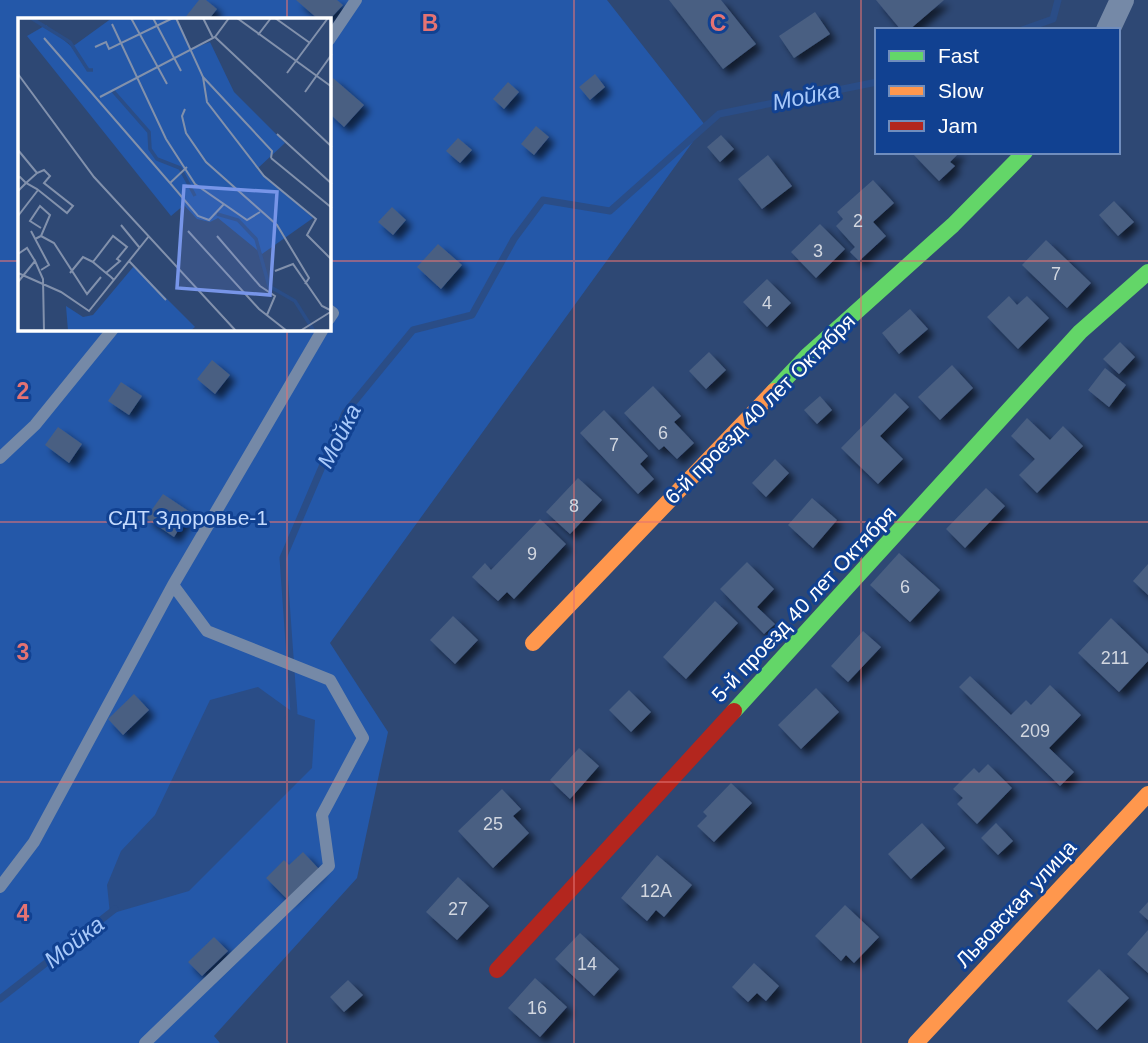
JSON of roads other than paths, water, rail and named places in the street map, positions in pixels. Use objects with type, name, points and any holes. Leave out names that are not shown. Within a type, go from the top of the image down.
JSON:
[{"type":"street","points":[[1109,28],[1122,0]]},
{"type":"street","name":"6-й проезд 40 лет Октября","points":[[533,643],[807,356],[953,225],[1023,154]]},
{"type":"street","name":"5-й проезд 40 лет Октября","points":[[497,970],[1080,332],[1148,272]]},
{"type":"street","name":"Львовская улица","points":[[916,1043],[1148,794]]},
{"type":"lane","points":[[331,37],[356,0]]},
{"type":"lane","points":[[0,458],[36,425],[111,331]]},
{"type":"lane","points":[[0,887],[34,842],[173,585],[322,331]]},
{"type":"lane","points":[[145,1043],[329,866],[322,815],[363,738],[330,680],[207,631],[173,585]]},
{"type":"waterway","name":"Мойка","points":[[1028,28],[1053,19],[1058,0]]},
{"type":"waterway","name":"Мойка","points":[[288,719],[294,713],[283,558],[345,413],[413,330],[472,315],[514,239],[543,200],[610,211],[719,114],[875,82]]},
{"type":"waterway","name":"Мойка","points":[[0,999],[115,909]]},
{"type":"park label","name":"СДТ Здоровье-1","points":[[188,518]]}]
